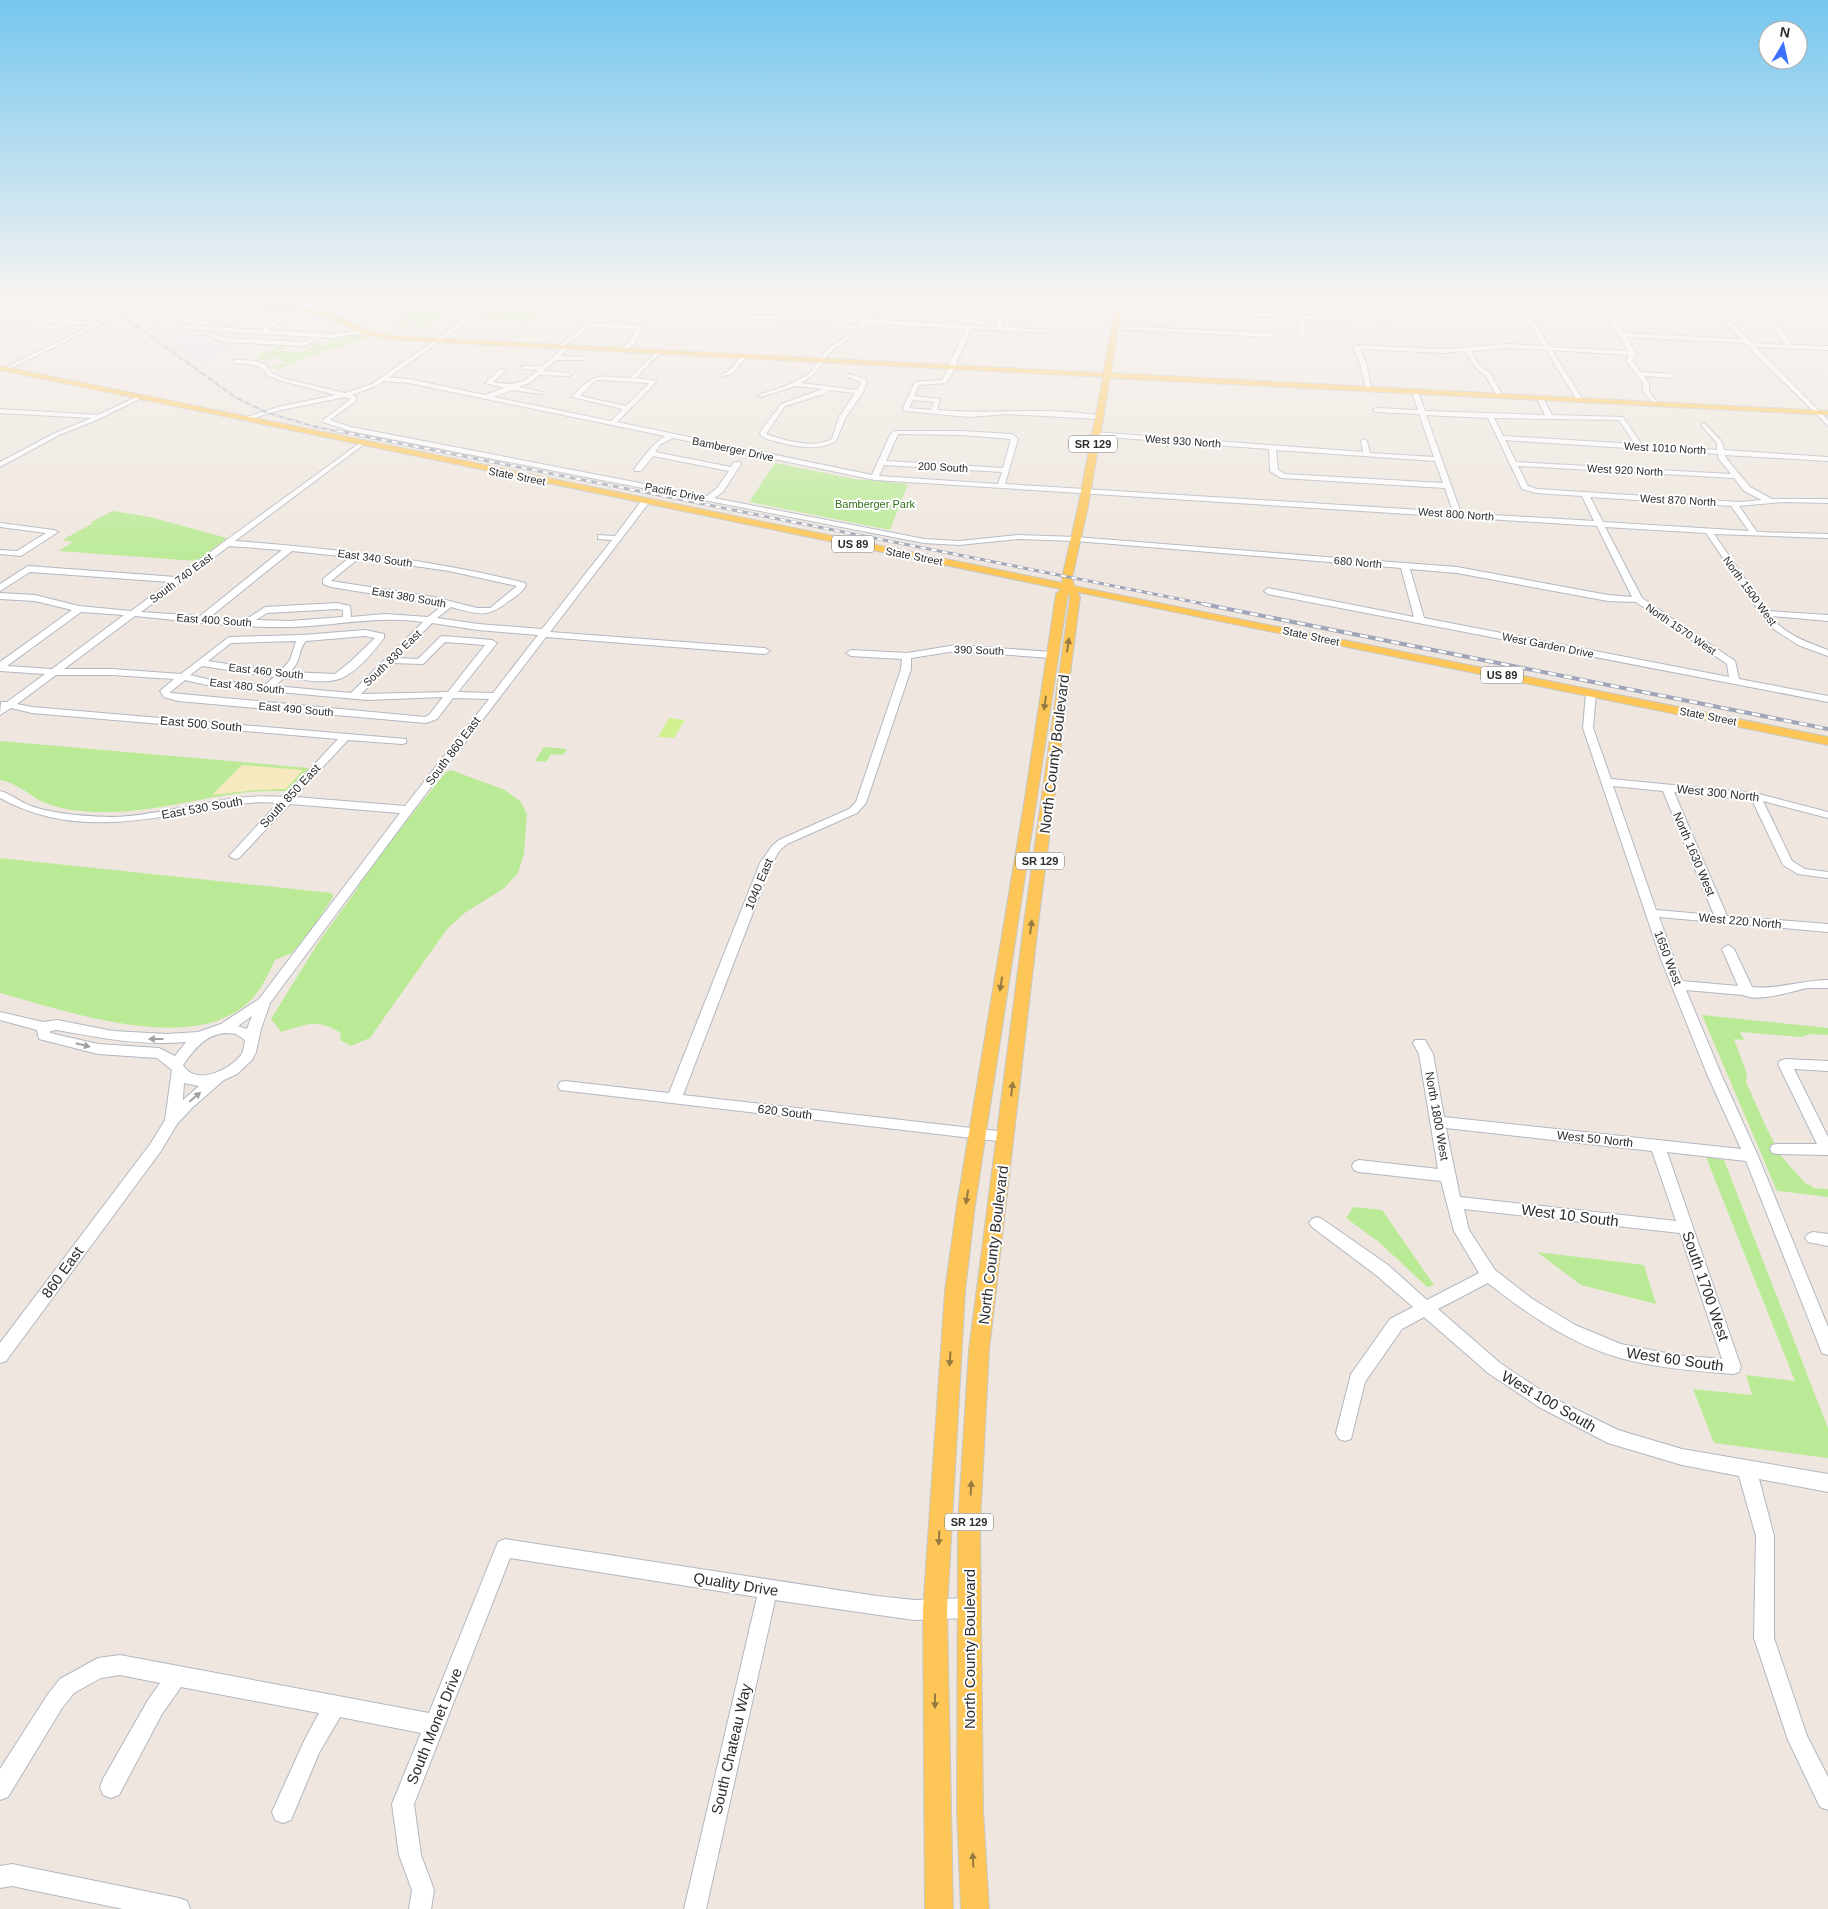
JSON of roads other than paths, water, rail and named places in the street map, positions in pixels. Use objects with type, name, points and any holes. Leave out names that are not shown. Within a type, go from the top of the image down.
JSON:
[{"type":"main road","name":"State Street","points":[[79,385],[645,502],[1828,740]]},
{"type":"main road","name":"North County Boulevard","points":[[975,1909],[970,1810],[968,1608],[969,1523],[979,1350],[1032,916],[1075,597],[1069,587],[1067,578],[1076,539],[1103,385]]},
{"type":"main road","points":[[1285,385],[1828,413]]},
{"type":"main road","name":"North County Boulevard","points":[[938,1909],[935,1610],[955,1292],[976,1141],[1030,808],[1061,594],[1069,587]]},
{"type":"street","points":[[307,385],[345,395]]},
{"type":"street","points":[[243,420],[280,408],[345,395],[373,385]]},
{"type":"street","name":"Bamberger Drive","points":[[427,385],[875,478],[1085,491]]},
{"type":"street","points":[[498,385],[540,394]]},
{"type":"street","points":[[486,398],[518,385]]},
{"type":"street","points":[[588,385],[576,397],[628,408]]},
{"type":"street","points":[[614,423],[650,385]]},
{"type":"street","points":[[761,395],[790,385]]},
{"type":"street","points":[[806,385],[860,392]]},
{"type":"street","points":[[826,389],[822,394],[784,406],[763,434],[766,437],[796,446],[822,444],[835,440],[844,414],[860,392],[863,385]]},
{"type":"street","points":[[916,385],[906,410],[969,415],[1006,412],[1098,417]]},
{"type":"street","points":[[1494,385],[1500,396]]},
{"type":"street","points":[[1571,385],[1580,400]]},
{"type":"street","points":[[1646,385],[1646,391],[1656,404]]},
{"type":"street","points":[[1789,385],[1828,424]]},
{"type":"street","points":[[1414,392],[1440,459],[1458,515]]},
{"type":"street","name":"Pacific Drive","points":[[345,395],[354,398],[326,420],[327,423],[357,431],[934,542],[959,543],[1018,538],[1076,539]]},
{"type":"street","points":[[0,465],[57,434],[100,417],[140,397]]},
{"type":"street","points":[[910,398],[938,400],[933,413]]},
{"type":"street","points":[[1540,398],[1549,416]]},
{"type":"street","points":[[1376,410],[1490,416],[1621,418],[1640,447]]},
{"type":"street","points":[[0,411],[100,417]]},
{"type":"street","points":[[1490,416],[1514,464]]},
{"type":"street","points":[[1704,425],[1720,443],[1722,458],[1747,489],[1770,502]]},
{"type":"street","points":[[875,478],[896,432],[1014,436],[1015,439],[1001,486]]},
{"type":"street","name":"West 930 North","points":[[1094,434],[1272,448]]},
{"type":"street","points":[[638,469],[659,443],[671,436]]},
{"type":"street","name":"West 1010 North","points":[[1501,438],[1720,451],[1828,460]]},
{"type":"street","points":[[1364,441],[1367,455]]},
{"type":"street","name":"South 740 East","points":[[0,712],[4,704],[54,672],[361,444]]},
{"type":"street","points":[[775,458],[796,446]]},
{"type":"street","points":[[1440,459],[1272,448],[1274,472],[1284,476],[1449,486]]},
{"type":"street","points":[[650,453],[735,467],[720,490],[708,499]]},
{"type":"street","name":"200 South","points":[[881,463],[1006,470]]},
{"type":"street","name":"West 920 North","points":[[1514,464],[1736,476]]},
{"type":"street","name":"West 870 North","points":[[1514,464],[1523,483],[1529,488],[1545,493],[1733,504],[1800,500],[1828,501]]},
{"type":"street","name":"West 800 North","points":[[1085,491],[1755,534],[1828,536]]},
{"type":"street","name":"North 1570 West","points":[[1585,495],[1638,600],[1732,663],[1734,681]]},
{"type":"street","name":"South 860 East","points":[[219,1077],[232,1070],[249,1054],[252,1038],[264,1002],[408,810],[645,502]]},
{"type":"street","points":[[1733,504],[1755,534]]},
{"type":"street","points":[[0,525],[54,532],[18,554],[0,552]]},
{"type":"street","name":"North 1500 West","points":[[1708,531],[1764,613],[1781,631],[1801,643],[1828,653]]},
{"type":"street","points":[[601,537],[616,538]]},
{"type":"street","name":"680 North","points":[[1076,539],[1457,570],[1608,598],[1638,600]]},
{"type":"street","name":"East 340 South","points":[[228,543],[357,555],[438,567],[522,584],[520,589],[492,610]]},
{"type":"street","points":[[201,620],[290,548]]},
{"type":"street","name":"East 380 South","points":[[357,555],[327,579],[326,582],[450,604],[477,611],[492,610]]},
{"type":"street","points":[[1405,566],[1420,621]]},
{"type":"street","points":[[0,588],[28,569],[178,580]]},
{"type":"street","name":"West Garden Drive","points":[[1268,591],[1828,700]]},
{"type":"street","name":"East 400 South","points":[[0,596],[35,598],[79,609],[201,620],[290,624],[385,617],[430,620],[543,633],[765,651]]},
{"type":"street","name":"South 830 East","points":[[354,695],[430,620],[450,604]]},
{"type":"street","points":[[246,623],[260,613],[269,610],[337,606],[347,608],[347,619]]},
{"type":"street","points":[[0,667],[79,609]]},
{"type":"street","points":[[1764,613],[1828,618]]},
{"type":"street","name":"East 460 South","points":[[202,663],[281,674],[332,678],[342,674],[381,636],[365,633],[303,638]]},
{"type":"street","points":[[185,677],[229,640],[303,638]]},
{"type":"street","points":[[267,688],[295,660],[296,647],[303,638]]},
{"type":"street","points":[[390,660],[420,662],[443,639],[492,643],[451,694]]},
{"type":"street","name":"390 South","points":[[851,653],[907,656],[956,648],[1052,655]]},
{"type":"street","name":"1040 East","points":[[674,1099],[766,863],[776,848],[783,842],[853,811],[861,803],[906,669],[907,656]]},
{"type":"street","name":"East 480 South","points":[[0,667],[54,672],[112,672],[185,677],[210,683],[367,697],[451,694],[495,696]]},
{"type":"street","name":"East 490 South","points":[[185,677],[165,692],[167,695],[178,698],[426,720],[433,717],[451,694]]},
{"type":"street","name":"1650 West","points":[[1591,693],[1588,728],[1668,959],[1714,1074],[1751,1156],[1828,1348]]},
{"type":"street","name":"East 500 South","points":[[4,704],[32,710],[402,741]]},
{"type":"street","name":"South 850 East","points":[[235,856],[346,736]]},
{"type":"street","name":"West 300 North","points":[[1607,782],[1755,796],[1828,815]]},
{"type":"street","name":"North 1630 West","points":[[1667,788],[1722,919]]},
{"type":"street","name":"East 530 South","points":[[0,794],[26,808],[49,815],[113,820],[152,816],[262,798],[408,810]]},
{"type":"street","points":[[1755,796],[1787,863],[1797,870],[1809,874],[1828,875]]},
{"type":"street","name":"West 220 North","points":[[1652,913],[1828,928]]},
{"type":"street","points":[[1728,949],[1748,993]]},
{"type":"street","points":[[1679,985],[1748,993],[1778,992],[1809,984],[1828,984]]},
{"type":"street","name":"South 860 East","points":[[43,1027],[57,1025],[113,1036],[144,1039],[200,1036],[225,1028],[264,1002]]},
{"type":"street","points":[[0,1016],[43,1027],[44,1036],[98,1049],[157,1053],[167,1057],[184,1077],[194,1080],[206,1081],[219,1077]]},
{"type":"street","points":[[225,1028],[237,1029],[252,1038]]},
{"type":"street","points":[[172,1120],[176,1098],[177,1068],[200,1036]]},
{"type":"street","name":"North 1800 West","points":[[1420,1043],[1426,1054],[1451,1189],[1462,1231],[1489,1275]]},
{"type":"street","points":[[1777,1149],[1828,1150],[1785,1064],[1828,1066]]},
{"type":"street","points":[[172,1120],[188,1103],[219,1077]]},
{"type":"street","name":"620 South","points":[[565,1086],[674,1099],[976,1141],[1006,1137]]},
{"type":"street","name":"860 East","points":[[0,1356],[6,1340],[156,1147],[172,1120]]},
{"type":"street","name":"West 50 North","points":[[1439,1122],[1751,1156]]},
{"type":"street","name":"South 1700 West","points":[[1658,1146],[1733,1367]]},
{"type":"street","name":"West 10 South","points":[[1359,1166],[1451,1189],[1686,1228]]},
{"type":"street","name":"West 100 South","points":[[1317,1223],[1382,1270],[1494,1368],[1545,1402],[1614,1438],[1682,1457],[1828,1483]]},
{"type":"street","points":[[1345,1433],[1357,1380],[1396,1324],[1489,1275]]},
{"type":"street","name":"West 60 South","points":[[1489,1275],[1525,1303],[1569,1330],[1620,1351],[1676,1362],[1733,1367]]},
{"type":"street","points":[[1747,1470],[1766,1536],[1764,1638],[1798,1740],[1828,1799]]},
{"type":"street","name":"Quality Drive","points":[[505,1548],[878,1606],[914,1610],[968,1608]]},
{"type":"street","name":"South Monet Drive","points":[[420,1909],[423,1890],[410,1855],[403,1804],[505,1548]]},
{"type":"street","name":"South Chateau Way","points":[[695,1909],[768,1589]]},
{"type":"street","points":[[0,1789],[55,1700],[67,1686],[98,1668],[120,1665],[435,1725]]},
{"type":"street","points":[[111,1786],[154,1707],[177,1676]]},
{"type":"street","points":[[283,1812],[312,1746],[335,1706]]},
{"type":"street","points":[[0,1876],[12,1875],[179,1909]]},
{"type":"railway","points":[[218,385],[235,397],[265,412],[312,426],[345,433]]},
{"type":"railway","points":[[338,431],[1209,605]]},
{"type":"railway","points":[[1203,604],[1828,729]]},
{"type":"park label","name":"Bamberger Park","points":[[875,504]]}]
